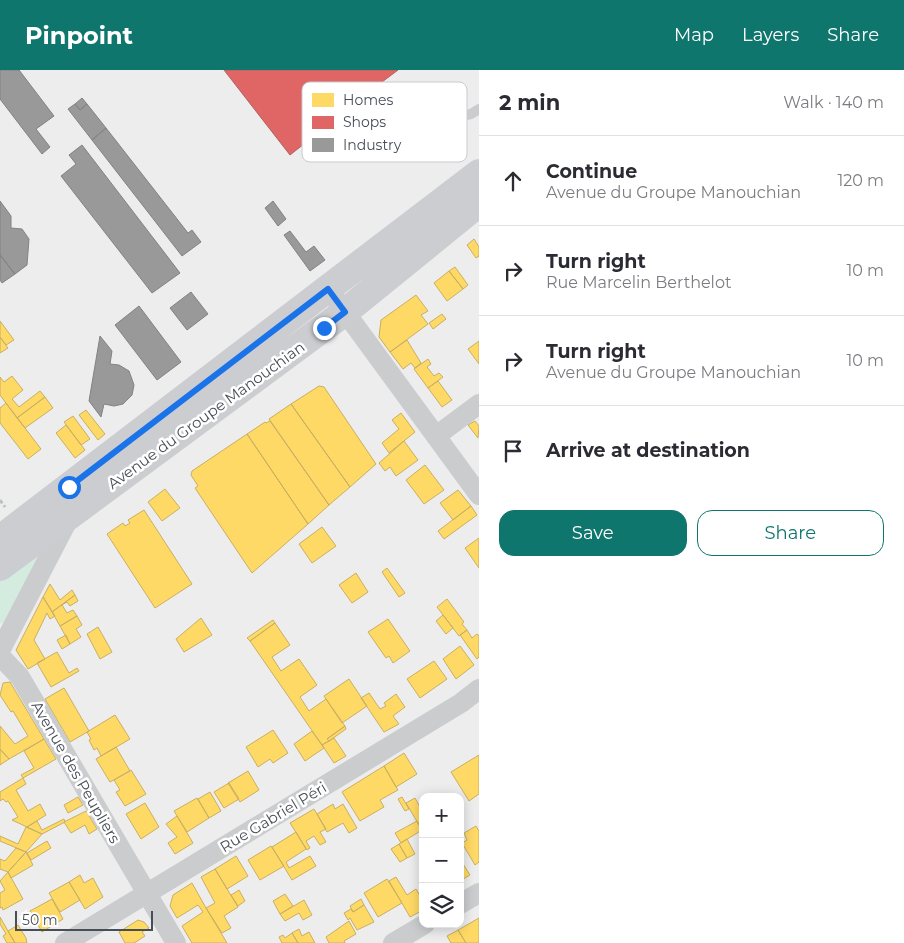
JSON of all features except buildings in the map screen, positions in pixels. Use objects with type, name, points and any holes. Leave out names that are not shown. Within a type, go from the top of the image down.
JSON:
[{"type":"street","name":"Avenue du Groupe Manouchian","points":[[0,539],[479,172]]},
{"type":"street","name":"Avenue du Groupe Manouchian","points":[[0,567],[345,312],[479,203]]},
{"type":"street","points":[[328,289],[479,495]]},
{"type":"street","points":[[436,436],[479,404]]},
{"type":"street","points":[[0,651],[70,516]]},
{"type":"street","name":"Avenue des Peupliers","points":[[0,656],[20,677],[176,943]]},
{"type":"street","name":"Rue Gabriel Péri","points":[[66,943],[461,703],[479,689]]},
{"type":"street","points":[[464,902],[479,893]]},
{"type":"street","points":[[393,943],[419,928]]},
{"type":"lane","points":[[467,115],[479,109]]},
{"type":"green space","points":[[38,556],[4,622],[0,624],[0,581]]},
{"type":"route","points":[[69,487],[328,289],[345,312],[324,328]]}]
